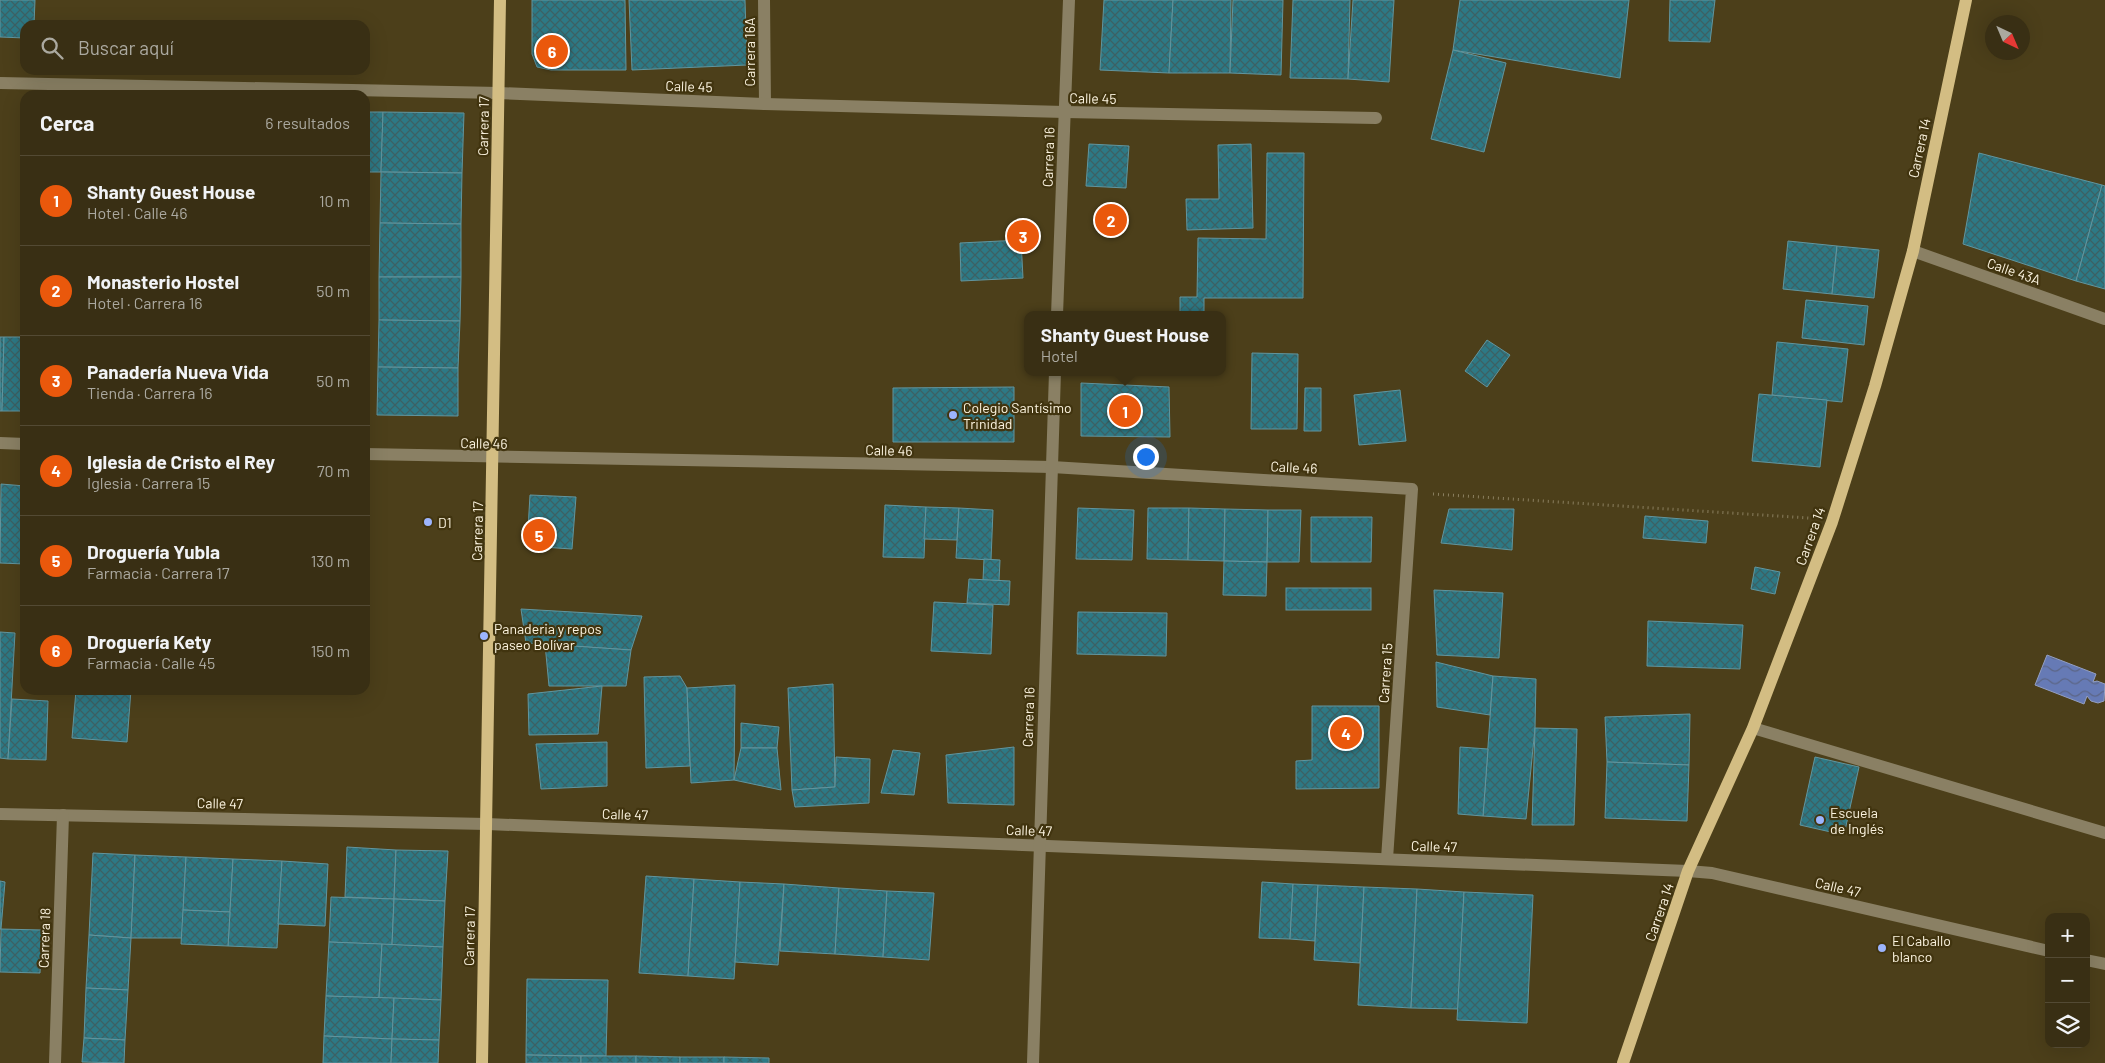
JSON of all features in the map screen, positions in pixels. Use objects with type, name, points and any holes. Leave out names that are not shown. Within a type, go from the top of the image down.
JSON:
[{"type":"main road","name":"Carrera 17","points":[[482,1063],[494,458],[500,0]]},
{"type":"main road","name":"Carrera 14","points":[[1623,1063],[1688,871],[1753,728],[1832,522],[1875,386],[1913,251],[1966,0]]},
{"type":"street","name":"Carrera 16A","points":[[764,0],[765,104]]},
{"type":"street","name":"Carrera 16","points":[[1057,311],[1069,0]]},
{"type":"street","name":"Calle 45","points":[[0,83],[349,90]]},
{"type":"street","name":"Calle 45","points":[[370,90],[499,93],[765,104],[1376,118]]},
{"type":"street","name":"Calle 43A","points":[[1913,251],[2105,318]]},
{"type":"street","name":"Carrera 16","points":[[1032,1063],[1055,376]]},
{"type":"street","points":[[0,443],[20,444]]},
{"type":"street","name":"Calle 46","points":[[370,454],[494,458],[1052,467],[1412,489]]},
{"type":"street","name":"Carrera 15","points":[[1387,859],[1412,489]]},
{"type":"street","points":[[1753,728],[2105,833]]},
{"type":"street","name":"Calle 47","points":[[0,814],[486,824],[1688,871],[1722,875],[2045,950]]},
{"type":"street","name":"Carrera 18","points":[[55,1063],[63,815]]},
{"type":"street","points":[[2090,961],[2105,964]]},
{"type":"path","points":[[1412,489],[1436,494],[1812,518]]},
{"type":"water","points":[[2047,655],[2096,674],[2093,682],[2097,681],[2105,684],[2104,701],[2098,703],[2091,701],[2087,696],[2084,704],[2035,685]]},
{"type":"building","points":[[0,0],[35,0],[34,20],[20,20],[20,38],[0,37]]},
{"type":"building","points":[[532,0],[625,0],[626,70],[551,70],[537,67],[532,54]]},
{"type":"building","points":[[629,0],[745,0],[747,65],[632,70]]},
{"type":"building","points":[[1104,0],[1173,0],[1169,73],[1100,70]]},
{"type":"building","points":[[1173,0],[1231,0],[1230,73],[1169,73]]},
{"type":"building","points":[[1233,0],[1283,0],[1281,75],[1230,73]]},
{"type":"building","points":[[1293,0],[1350,0],[1348,79],[1290,78]]},
{"type":"building","points":[[1353,0],[1394,0],[1389,82],[1348,79]]},
{"type":"building","points":[[1460,0],[1629,0],[1620,78],[1453,50]]},
{"type":"building","points":[[1670,0],[1715,0],[1710,42],[1669,41]]},
{"type":"building","points":[[1453,50],[1506,63],[1484,152],[1431,139]]},
{"type":"building","points":[[370,112],[383,112],[381,172],[370,172]]},
{"type":"building","points":[[383,112],[464,113],[462,173],[381,172]]},
{"type":"building","points":[[1089,144],[1129,146],[1126,188],[1086,186]]},
{"type":"building","points":[[1251,144],[1253,228],[1187,230],[1186,199],[1219,199],[1218,145]]},
{"type":"building","points":[[1267,153],[1304,153],[1303,298],[1204,298],[1204,311],[1180,311],[1180,297],[1197,297],[1198,238],[1266,239]]},
{"type":"building","points":[[1979,153],[2102,185],[2076,281],[1963,244]]},
{"type":"building","points":[[381,172],[462,173],[461,224],[380,223]]},
{"type":"building","points":[[2102,185],[2105,186],[2105,289],[2076,281]]},
{"type":"building","points":[[380,223],[461,224],[461,277],[379,277]]},
{"type":"building","points":[[1021,240],[1023,278],[961,281],[960,243]]},
{"type":"building","points":[[1788,241],[1837,246],[1832,294],[1783,289]]},
{"type":"building","points":[[1837,246],[1879,250],[1874,298],[1832,294]]},
{"type":"building","points":[[379,277],[461,277],[460,321],[379,320]]},
{"type":"building","points":[[1806,300],[1868,306],[1864,345],[1802,338]]},
{"type":"building","points":[[379,320],[460,321],[458,368],[378,367]]},
{"type":"building","points":[[0,337],[4,337],[2,411],[0,411]]},
{"type":"building","points":[[4,337],[20,337],[20,411],[2,411]]},
{"type":"building","points":[[1487,340],[1510,355],[1487,387],[1465,371]]},
{"type":"building","points":[[1777,342],[1848,349],[1842,402],[1772,395]]},
{"type":"building","points":[[1252,353],[1298,354],[1297,429],[1251,429]]},
{"type":"building","points":[[378,367],[458,368],[458,416],[377,415]]},
{"type":"building","points":[[1081,383],[1169,387],[1170,437],[1081,436]]},
{"type":"building","name":"Colegio Santísimo Trinidad","points":[[1014,387],[1014,442],[893,442],[893,388]]},
{"type":"building","points":[[1305,388],[1321,388],[1321,431],[1304,431]]},
{"type":"building","points":[[1400,390],[1406,441],[1359,445],[1354,395]]},
{"type":"building","points":[[1759,394],[1827,400],[1820,467],[1752,461]]},
{"type":"building","points":[[1,484],[20,486],[20,564],[0,563]]},
{"type":"building","points":[[530,495],[576,497],[572,549],[527,546]]},
{"type":"building","points":[[885,505],[926,507],[924,558],[883,557]]},
{"type":"building","points":[[926,507],[959,508],[957,540],[924,539]]},
{"type":"building","points":[[959,508],[993,510],[991,560],[956,558]]},
{"type":"building","points":[[1078,508],[1134,510],[1132,560],[1076,559]]},
{"type":"building","points":[[1148,508],[1189,508],[1188,560],[1147,559]]},
{"type":"building","points":[[1189,508],[1225,509],[1224,561],[1188,560]]},
{"type":"building","points":[[1225,509],[1268,510],[1267,562],[1224,561]]},
{"type":"building","points":[[1449,509],[1514,509],[1512,550],[1441,543]]},
{"type":"building","points":[[1268,510],[1301,510],[1299,562],[1267,562]]},
{"type":"building","points":[[1645,516],[1708,521],[1706,543],[1643,538]]},
{"type":"building","points":[[1311,517],[1372,517],[1371,562],[1311,562]]},
{"type":"building","points":[[984,559],[1000,560],[999,581],[983,580]]},
{"type":"building","points":[[1224,561],[1267,562],[1266,596],[1223,595]]},
{"type":"building","points":[[1755,567],[1780,572],[1775,594],[1751,589]]},
{"type":"building","points":[[969,579],[1010,581],[1009,605],[967,603]]},
{"type":"building","points":[[1286,588],[1371,588],[1371,610],[1286,610]]},
{"type":"building","points":[[1434,590],[1503,593],[1499,658],[1437,655]]},
{"type":"building","points":[[934,602],[993,605],[991,654],[931,651]]},
{"type":"building","points":[[521,609],[642,616],[631,650],[526,643]]},
{"type":"building","points":[[1078,612],[1167,613],[1166,656],[1077,654]]},
{"type":"building","points":[[1648,621],[1743,625],[1740,669],[1647,666]]},
{"type":"building","points":[[0,632],[15,633],[8,759],[0,758]]},
{"type":"building","points":[[545,644],[631,650],[626,686],[549,686]]},
{"type":"building","points":[[1436,662],[1493,676],[1490,715],[1437,707]]},
{"type":"building","points":[[680,676],[687,688],[690,766],[646,768],[644,677]]},
{"type":"building","points":[[1493,676],[1536,679],[1535,728],[1526,819],[1483,816]]},
{"type":"building","points":[[833,684],[835,787],[792,790],[788,688]]},
{"type":"building","points":[[735,685],[734,780],[691,783],[687,688]]},
{"type":"building","points":[[602,686],[598,734],[529,735],[528,694]]},
{"type":"building","points":[[76,695],[131,695],[127,742],[72,738]]},
{"type":"building","points":[[12,699],[48,701],[46,760],[8,759]]},
{"type":"building","points":[[1312,706],[1379,706],[1379,788],[1296,789],[1296,761],[1312,760]]},
{"type":"building","points":[[1690,714],[1689,765],[1607,762],[1605,717]]},
{"type":"building","points":[[741,723],[779,727],[777,748],[741,748]]},
{"type":"building","points":[[1535,728],[1577,729],[1574,825],[1532,825]]},
{"type":"building","points":[[607,742],[607,786],[541,789],[536,744]]},
{"type":"building","points":[[1014,747],[1014,805],[948,803],[946,755]]},
{"type":"building","points":[[1460,747],[1488,749],[1483,816],[1458,814]]},
{"type":"building","points":[[741,748],[777,748],[781,790],[734,780]]},
{"type":"building","points":[[893,750],[920,753],[914,795],[881,793]]},
{"type":"building","points":[[836,757],[870,759],[869,803],[795,807],[792,790],[835,787]]},
{"type":"building","points":[[1815,757],[1859,767],[1844,835],[1800,825]]},
{"type":"building","points":[[1607,762],[1689,765],[1687,821],[1605,818]]},
{"type":"building","points":[[347,847],[396,850],[394,899],[345,897]]},
{"type":"building","points":[[396,850],[448,851],[445,901],[394,899]]},
{"type":"building","points":[[93,853],[135,855],[131,938],[89,935]]},
{"type":"building","points":[[135,855],[186,857],[182,938],[131,938]]},
{"type":"building","points":[[186,857],[233,859],[230,912],[183,910]]},
{"type":"building","points":[[233,859],[282,861],[277,948],[228,946]]},
{"type":"building","points":[[282,861],[328,864],[325,926],[278,924]]},
{"type":"building","points":[[646,876],[694,879],[688,976],[639,973]]},
{"type":"building","points":[[694,879],[740,882],[734,979],[688,976]]},
{"type":"building","points":[[0,881],[5,882],[1,929],[0,929]]},
{"type":"building","points":[[740,882],[784,884],[778,965],[735,962]]},
{"type":"building","points":[[1262,882],[1293,884],[1290,939],[1259,938]]},
{"type":"building","points":[[784,884],[839,888],[835,954],[780,951]]},
{"type":"building","points":[[1293,884],[1318,885],[1315,941],[1290,939]]},
{"type":"building","points":[[1318,885],[1364,887],[1360,963],[1314,960]]},
{"type":"building","points":[[1364,887],[1417,889],[1411,1008],[1358,1005]]},
{"type":"building","points":[[839,888],[887,891],[883,957],[835,954]]},
{"type":"building","points":[[1417,889],[1464,892],[1458,1009],[1411,1008]]},
{"type":"building","points":[[887,891],[934,893],[929,960],[883,957]]},
{"type":"building","points":[[1464,892],[1533,895],[1527,1023],[1457,1020]]},
{"type":"building","points":[[331,897],[394,899],[392,945],[329,942]]},
{"type":"building","points":[[394,899],[445,901],[443,947],[392,945]]},
{"type":"building","points":[[183,910],[230,912],[228,946],[181,944]]},
{"type":"building","points":[[1,929],[42,930],[40,973],[0,972]]},
{"type":"building","points":[[89,935],[131,938],[128,990],[86,988]]},
{"type":"building","points":[[329,942],[382,944],[379,998],[326,996]]},
{"type":"building","points":[[382,944],[443,947],[441,1000],[379,998]]},
{"type":"building","points":[[527,979],[608,980],[606,1056],[526,1055]]},
{"type":"building","points":[[86,988],[128,990],[125,1040],[84,1038]]},
{"type":"building","points":[[326,996],[394,998],[392,1039],[324,1036]]},
{"type":"building","points":[[394,998],[441,1000],[439,1040],[392,1039]]},
{"type":"building","points":[[324,1036],[392,1039],[391,1063],[323,1063]]},
{"type":"building","points":[[84,1038],[125,1040],[124,1063],[82,1062]]},
{"type":"building","points":[[392,1039],[439,1040],[438,1063],[391,1063]]},
{"type":"building","points":[[526,1055],[581,1056],[581,1063],[526,1063]]},
{"type":"building","points":[[581,1056],[636,1056],[636,1063],[581,1063]]},
{"type":"building","points":[[636,1056],[680,1057],[680,1063],[636,1063]]},
{"type":"building","points":[[680,1057],[724,1057],[724,1063],[680,1063]]},
{"type":"building","points":[[724,1057],[769,1058],[769,1063],[724,1063]]},
{"type":"place","name":"Droguería Kety","points":[[552,51]]},
{"type":"place","name":"Monasterio Hostel","points":[[1111,220]]},
{"type":"place","name":"Panadería Nueva Vida","points":[[1023,236]]},
{"type":"place","name":"Shanty Guest House","points":[[1125,411]]},
{"type":"place","name":"Colegio Santísimo Trinidad","points":[[953,415]]},
{"type":"place","name":"D1","points":[[428,522]]},
{"type":"place","name":"Droguería Yubla","points":[[539,535]]},
{"type":"place","name":"Panaderia y repos paseo Bolívar","points":[[484,636]]},
{"type":"place","name":"Iglesia de Cristo el Rey","points":[[1346,733]]},
{"type":"place","name":"Escuela de Inglés","points":[[1820,820]]},
{"type":"place","name":"El Caballo blanco","points":[[1882,948]]}]
